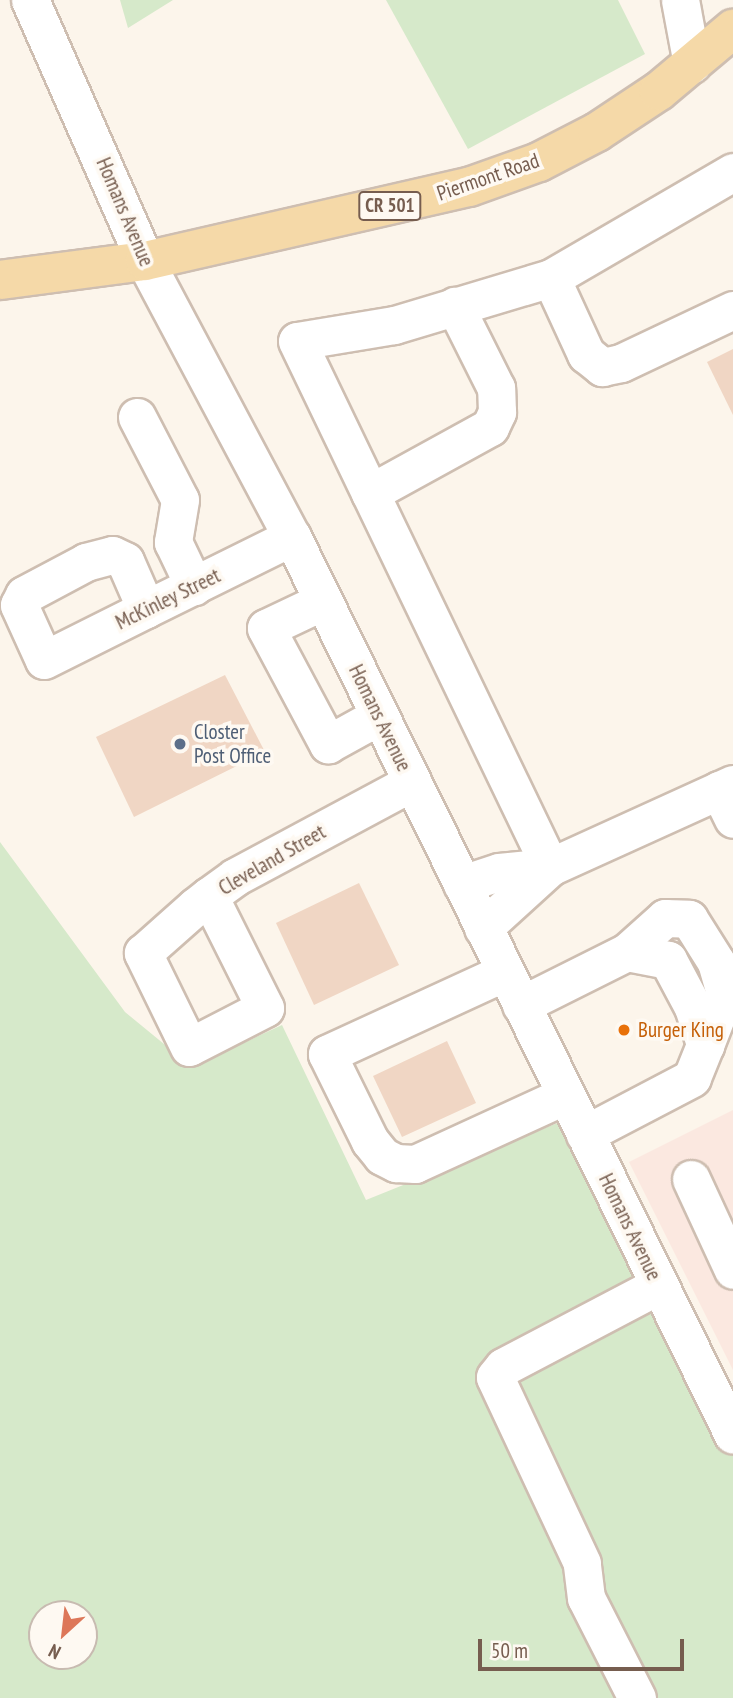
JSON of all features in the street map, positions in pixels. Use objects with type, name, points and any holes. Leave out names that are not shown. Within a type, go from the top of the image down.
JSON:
[{"type":"main road","name":"Piermont Road","points":[[0,280],[145,261],[469,187],[539,162],[597,132],[692,64],[733,29]]},
{"type":"street","name":"Homans Avenue","points":[[30,0],[145,261],[292,537],[733,1435]]},
{"type":"street","points":[[680,0],[692,64]]},
{"type":"street","points":[[550,867],[297,341],[394,325],[551,278],[733,172]]},
{"type":"street","points":[[551,278],[586,354],[602,367],[621,363],[733,310]]},
{"type":"street","points":[[370,493],[490,427],[497,412],[496,388],[456,306]]},
{"type":"street","points":[[137,417],[180,500],[173,542],[194,586]]},
{"type":"street","name":"McKinley Street","points":[[146,610],[124,561],[112,555],[86,562],[24,595],[19,605],[22,619],[44,660],[146,610],[292,537]]},
{"type":"street","points":[[323,601],[266,628],[328,744],[379,716]]},
{"type":"street","name":"Cleveland Street","points":[[209,896],[265,1008],[189,1047],[143,953],[209,896],[234,877],[412,782]]},
{"type":"street","points":[[462,884],[499,872],[550,867],[728,798]]},
{"type":"street","points":[[484,928],[550,867]]},
{"type":"street","points":[[522,1005],[627,952],[668,960],[693,1007],[705,1045],[692,1077],[585,1134]]},
{"type":"street","points":[[505,972],[327,1054],[370,1141],[382,1156],[396,1163],[415,1164],[566,1095]]},
{"type":"street","points":[[691,1180],[733,1270]]},
{"type":"street","points":[[637,1698],[586,1598],[582,1563],[495,1377],[503,1367],[659,1285]]},
{"type":"shaded area","points":[[733,1110],[733,1370],[629,1162]]},
{"type":"green space","points":[[120,0],[173,0],[128,28]]},
{"type":"green space","points":[[386,0],[618,0],[645,54],[468,149]]},
{"type":"green space","points":[[0,842],[125,1012],[192,1067],[282,1025],[366,1200],[575,1116],[733,1436],[733,1698],[0,1698]]},
{"type":"building","points":[[733,349],[733,415],[707,362]]},
{"type":"building","name":"Closter Post Office","points":[[225,675],[265,752],[134,817],[96,737]]},
{"type":"building","points":[[359,883],[399,965],[314,1005],[276,923]]},
{"type":"building","points":[[447,1041],[476,1103],[402,1137],[373,1076]]},
{"type":"place","name":"Closter Post Office","points":[[180,744]]},
{"type":"place","name":"Burger King","points":[[624,1030]]}]
